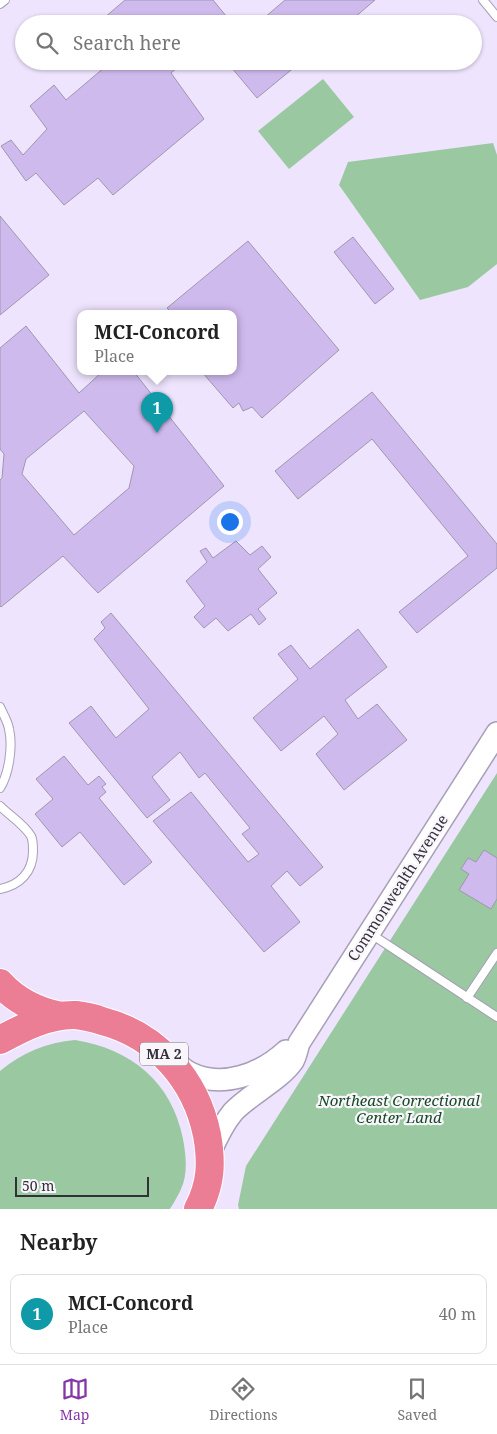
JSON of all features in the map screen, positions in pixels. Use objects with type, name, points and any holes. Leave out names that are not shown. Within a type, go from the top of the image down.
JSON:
[{"type":"highway","name":"MA 2","points":[[0,983],[20,1001],[34,1009],[61,1016],[76,1015],[109,1022],[144,1038],[161,1051],[176,1067],[197,1101],[204,1121],[210,1153],[210,1175],[204,1204]]},
{"type":"highway","points":[[0,1040],[30,1025],[61,1016]]},
{"type":"street","name":"Commonwealth Avenue","points":[[210,1153],[219,1132],[232,1113],[252,1094],[285,1070],[294,1060],[298,1043],[497,733]]},
{"type":"street","name":"Commonwealth Avenue","points":[[161,1051],[188,1072],[203,1078],[222,1080],[237,1078],[258,1070],[274,1062],[298,1043]]},
{"type":"lane","points":[[0,4],[5,0]]},
{"type":"lane","points":[[483,0],[497,17]]},
{"type":"lane","points":[[0,707],[10,729],[10,757],[0,788]]},
{"type":"lane","points":[[0,806],[20,823],[32,838],[33,857],[28,871],[20,881],[8,888],[0,889]]},
{"type":"lane","points":[[369,933],[497,1017]]},
{"type":"lane","points":[[467,998],[497,953]]},
{"type":"green space","points":[[323,79],[354,117],[289,169],[258,131]]},
{"type":"green space","points":[[493,143],[497,155],[497,264],[468,287],[420,300],[339,185],[348,162]]},
{"type":"green space","name":"Northeast Correctional Center Land","points":[[497,773],[497,1209],[239,1209],[238,1205],[246,1166]]},
{"type":"green space","points":[[75,1040],[95,1044],[131,1060],[159,1085],[169,1101],[183,1139],[186,1164],[183,1183],[170,1209],[0,1209],[0,1071],[17,1059],[35,1050],[55,1043]]},
{"type":"building","points":[[125,0],[213,0],[225,15],[108,15]]},
{"type":"building","points":[[285,0],[375,0],[358,15],[268,15]]},
{"type":"building","points":[[101,70],[174,70],[171,73],[204,119],[113,195],[98,178],[64,205],[36,173],[26,181],[1,146],[11,140],[23,155],[47,129],[30,106],[54,85],[66,100]]},
{"type":"building","points":[[234,70],[291,70],[257,98]]},
{"type":"building","points":[[0,216],[49,275],[0,315]]},
{"type":"building","points":[[353,237],[394,289],[375,304],[334,252]]},
{"type":"building","points":[[248,241],[339,350],[262,418],[252,407],[243,411],[239,403],[233,408],[205,375],[237,375],[237,310],[169,310],[167,308]]},
{"type":"building","points":[[26,326],[79,393],[99,375],[136,375],[224,486],[98,593],[63,556],[1,607],[0,480],[2,478],[4,454],[0,449],[0,348]],"holes":[[[84,411],[134,466],[129,488],[74,535],[22,474],[26,459]]]},
{"type":"building","points":[[372,392],[497,544],[497,568],[417,633],[399,612],[468,556],[372,439],[298,499],[275,471]]},
{"type":"building","points":[[236,541],[250,555],[262,546],[271,557],[258,569],[277,593],[258,609],[266,619],[259,625],[251,614],[228,631],[216,618],[204,628],[194,617],[205,606],[186,581],[207,562],[200,551],[206,548],[213,558]]},
{"type":"building","points":[[111,613],[323,867],[300,886],[287,871],[271,886],[300,922],[264,952],[153,821],[191,792],[248,862],[259,854],[242,834],[250,828],[205,773],[199,778],[180,752],[152,777],[170,800],[147,818],[69,723],[91,706],[116,738],[149,709],[94,639],[105,628],[101,622]]},
{"type":"building","points":[[358,629],[387,667],[345,700],[358,719],[377,704],[407,740],[344,790],[316,754],[338,734],[324,716],[281,751],[253,718],[298,679],[278,654],[291,645],[310,669]]},
{"type":"building","points":[[64,756],[88,785],[99,776],[106,784],[102,787],[106,792],[99,798],[152,862],[124,885],[80,832],[62,847],[35,814],[53,799],[36,779]]},
{"type":"building","points":[[484,850],[497,858],[497,899],[491,909],[459,890],[469,874],[461,869],[468,858],[476,862]]},
{"type":"place","name":"MCI-Concord","points":[[157,433]]}]
